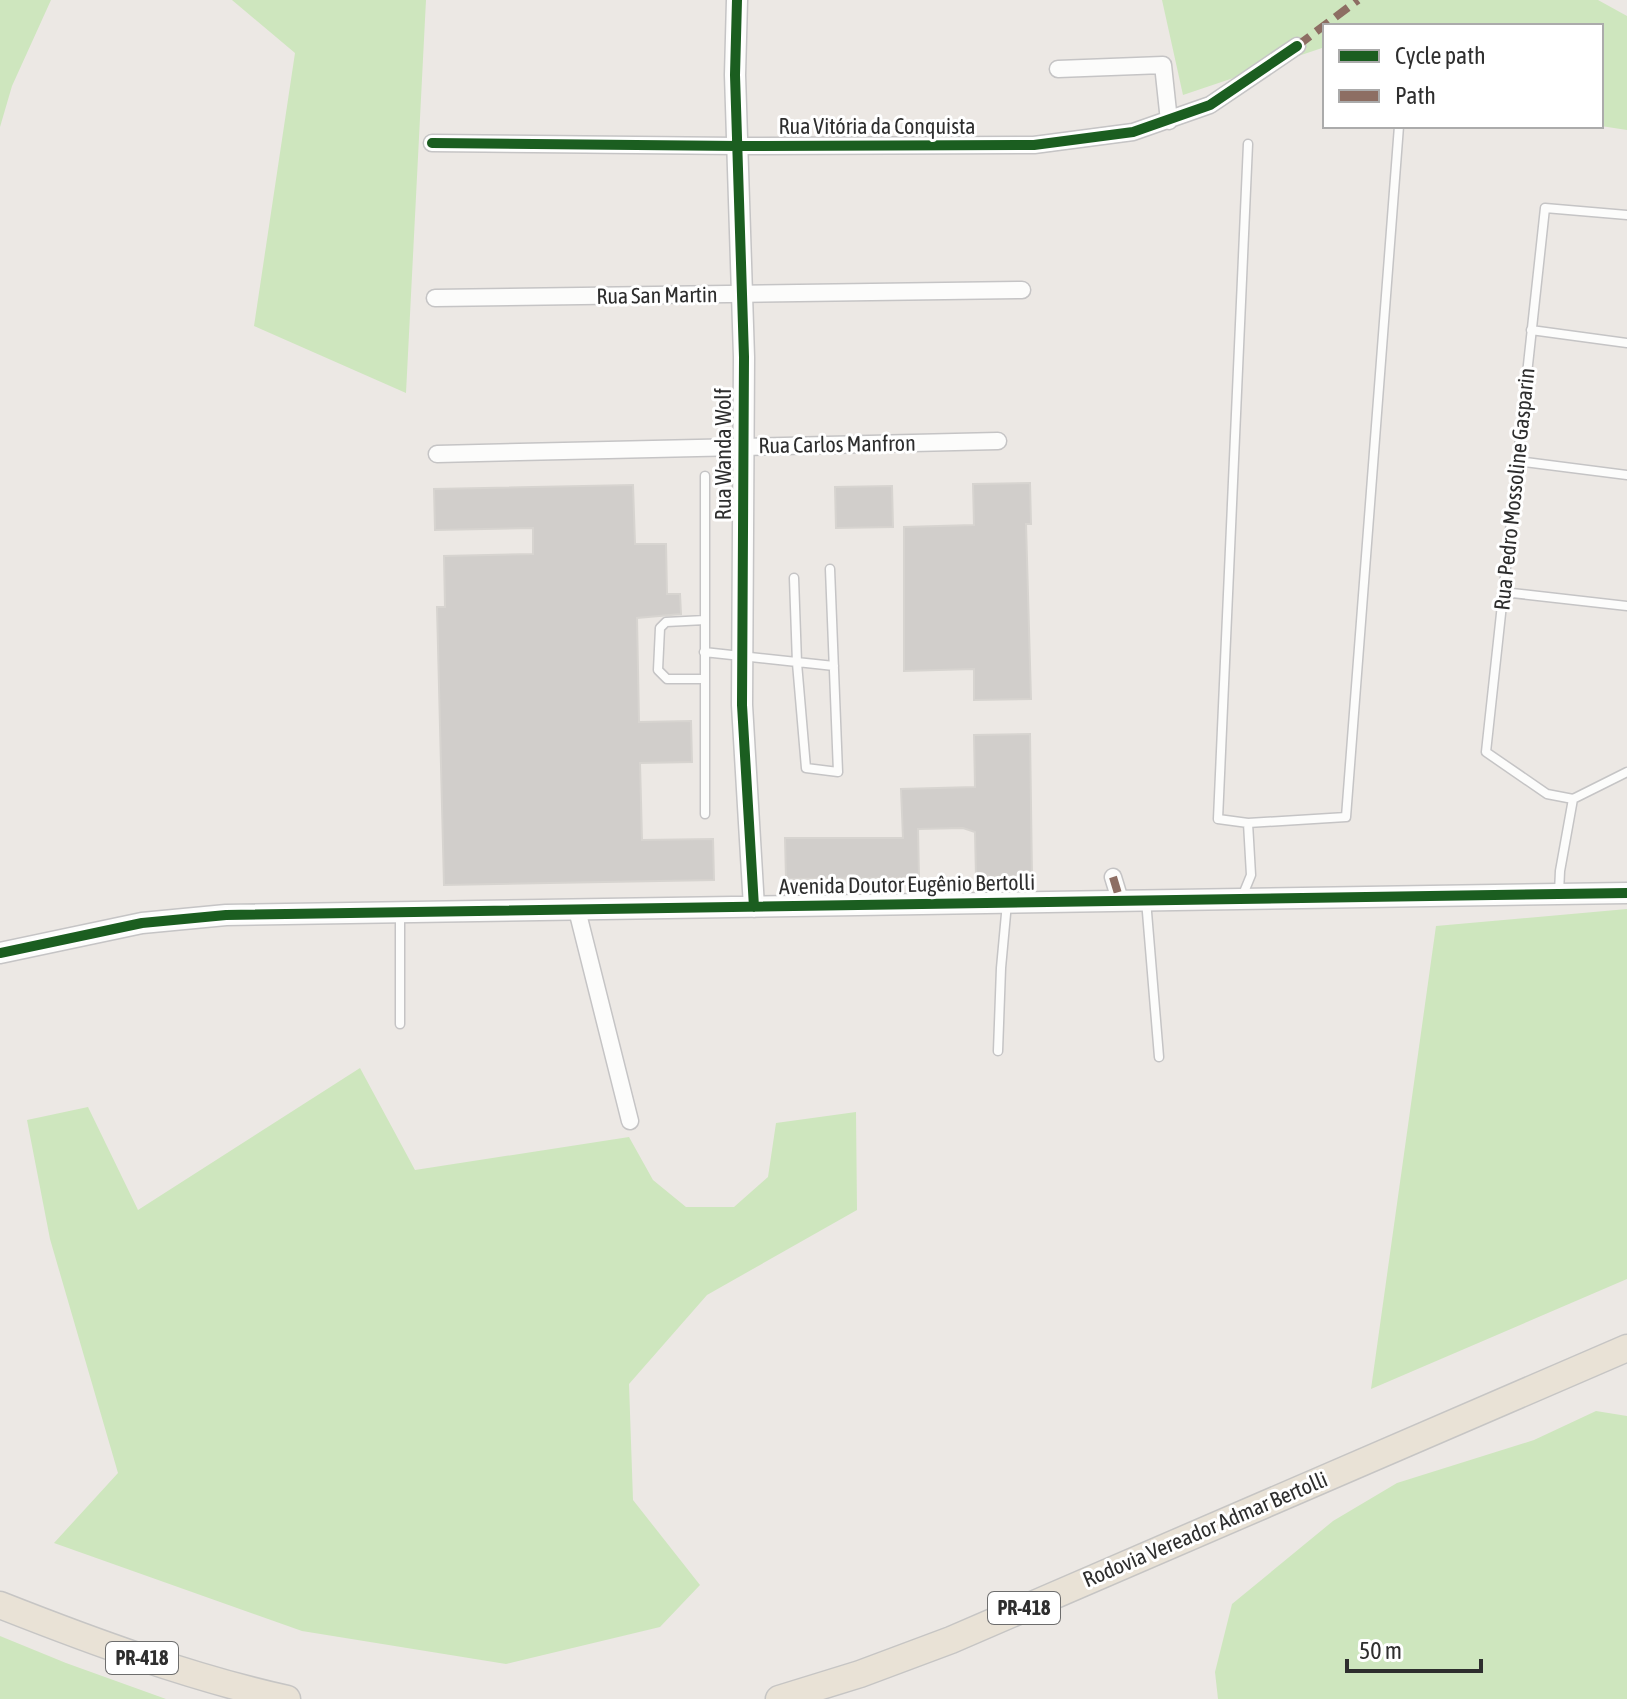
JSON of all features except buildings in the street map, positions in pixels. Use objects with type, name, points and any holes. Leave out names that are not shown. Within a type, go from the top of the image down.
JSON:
[{"type":"highway","name":"Rodovia Vereador Admar Bertolli","points":[[779,1699],[860,1674],[951,1640],[1627,1348]]},
{"type":"highway","name":"PR-418","points":[[0,1605],[138,1657],[224,1685],[287,1699]]},
{"type":"street","name":"Rua Wanda Wolf","points":[[737,0],[735,75],[743,447],[742,705],[754,907]]},
{"type":"street","name":"Rua Vitória da Conquista","points":[[432,143],[1034,145],[1133,132],[1169,121],[1210,105],[1297,46]]},
{"type":"street","points":[[1058,69],[1163,65],[1169,121]]},
{"type":"street","name":"Rua San Martin","points":[[435,298],[1022,290]]},
{"type":"street","name":"Rua Carlos Manfron","points":[[437,454],[998,441]]},
{"type":"street","points":[[1113,877],[1120,900]]},
{"type":"street","name":"Avenida Doutor Eugênio Bertolli","points":[[0,953],[142,923],[184,918],[1627,893]]},
{"type":"street","points":[[577,910],[630,1121]]},
{"type":"lane","points":[[1248,144],[1218,819],[1248,823],[1346,817],[1399,128]]},
{"type":"lane","name":"Rua Pedro Mossoline Gasparin","points":[[1573,799],[1547,794],[1486,752],[1545,208],[1627,215]]},
{"type":"lane","points":[[1531,330],[1627,343]]},
{"type":"lane","points":[[1517,461],[1627,475]]},
{"type":"lane","points":[[705,476],[705,814]]},
{"type":"lane","points":[[794,578],[806,768],[838,772],[830,569]]},
{"type":"lane","points":[[1503,592],[1627,606]]},
{"type":"lane","points":[[704,679],[667,679],[658,670],[660,628],[666,622],[705,620]]},
{"type":"lane","points":[[704,652],[834,666]]},
{"type":"lane","points":[[1559,894],[1573,799],[1627,772]]},
{"type":"lane","points":[[1242,898],[1251,875],[1248,823]]},
{"type":"lane","points":[[1146,900],[1159,1057]]},
{"type":"lane","points":[[998,1051],[1007,902]]},
{"type":"lane","points":[[400,913],[400,1024]]},
{"type":"green space","points":[[0,0],[51,0],[12,86],[0,127]]},
{"type":"green space","points":[[232,0],[426,0],[406,393],[254,326],[295,53]]},
{"type":"green space","points":[[1162,0],[1598,0],[1627,16],[1627,130],[1603,126],[1603,24],[1323,24],[1323,48],[1183,95]]},
{"type":"green space","points":[[1627,909],[1627,1279],[1371,1389],[1436,926]]},
{"type":"green space","points":[[360,1068],[415,1170],[629,1137],[653,1180],[686,1207],[734,1207],[768,1177],[776,1123],[856,1112],[857,1210],[707,1295],[629,1384],[633,1500],[700,1585],[660,1627],[506,1664],[302,1631],[54,1543],[118,1473],[50,1239],[27,1120],[88,1107],[138,1210]]},
{"type":"green space","points":[[1596,1411],[1627,1416],[1627,1699],[1218,1699],[1215,1672],[1232,1604],[1333,1521],[1397,1483],[1534,1440]]},
{"type":"green space","points":[[0,1636],[66,1663],[166,1699],[0,1699]]},
{"type":"marked path","points":[[1326,24],[1358,0]]},
{"type":"marked path","points":[[1297,46],[1323,26]]},
{"type":"marked path","points":[[1113,877],[1120,900]]},
{"type":"cycle path","points":[[737,0],[735,75],[744,357],[742,705],[754,907]]},
{"type":"cycle path","points":[[432,143],[1034,145],[1133,132],[1210,105],[1297,46]]},
{"type":"cycle path","points":[[0,953],[142,923],[226,915],[1627,893]]}]
